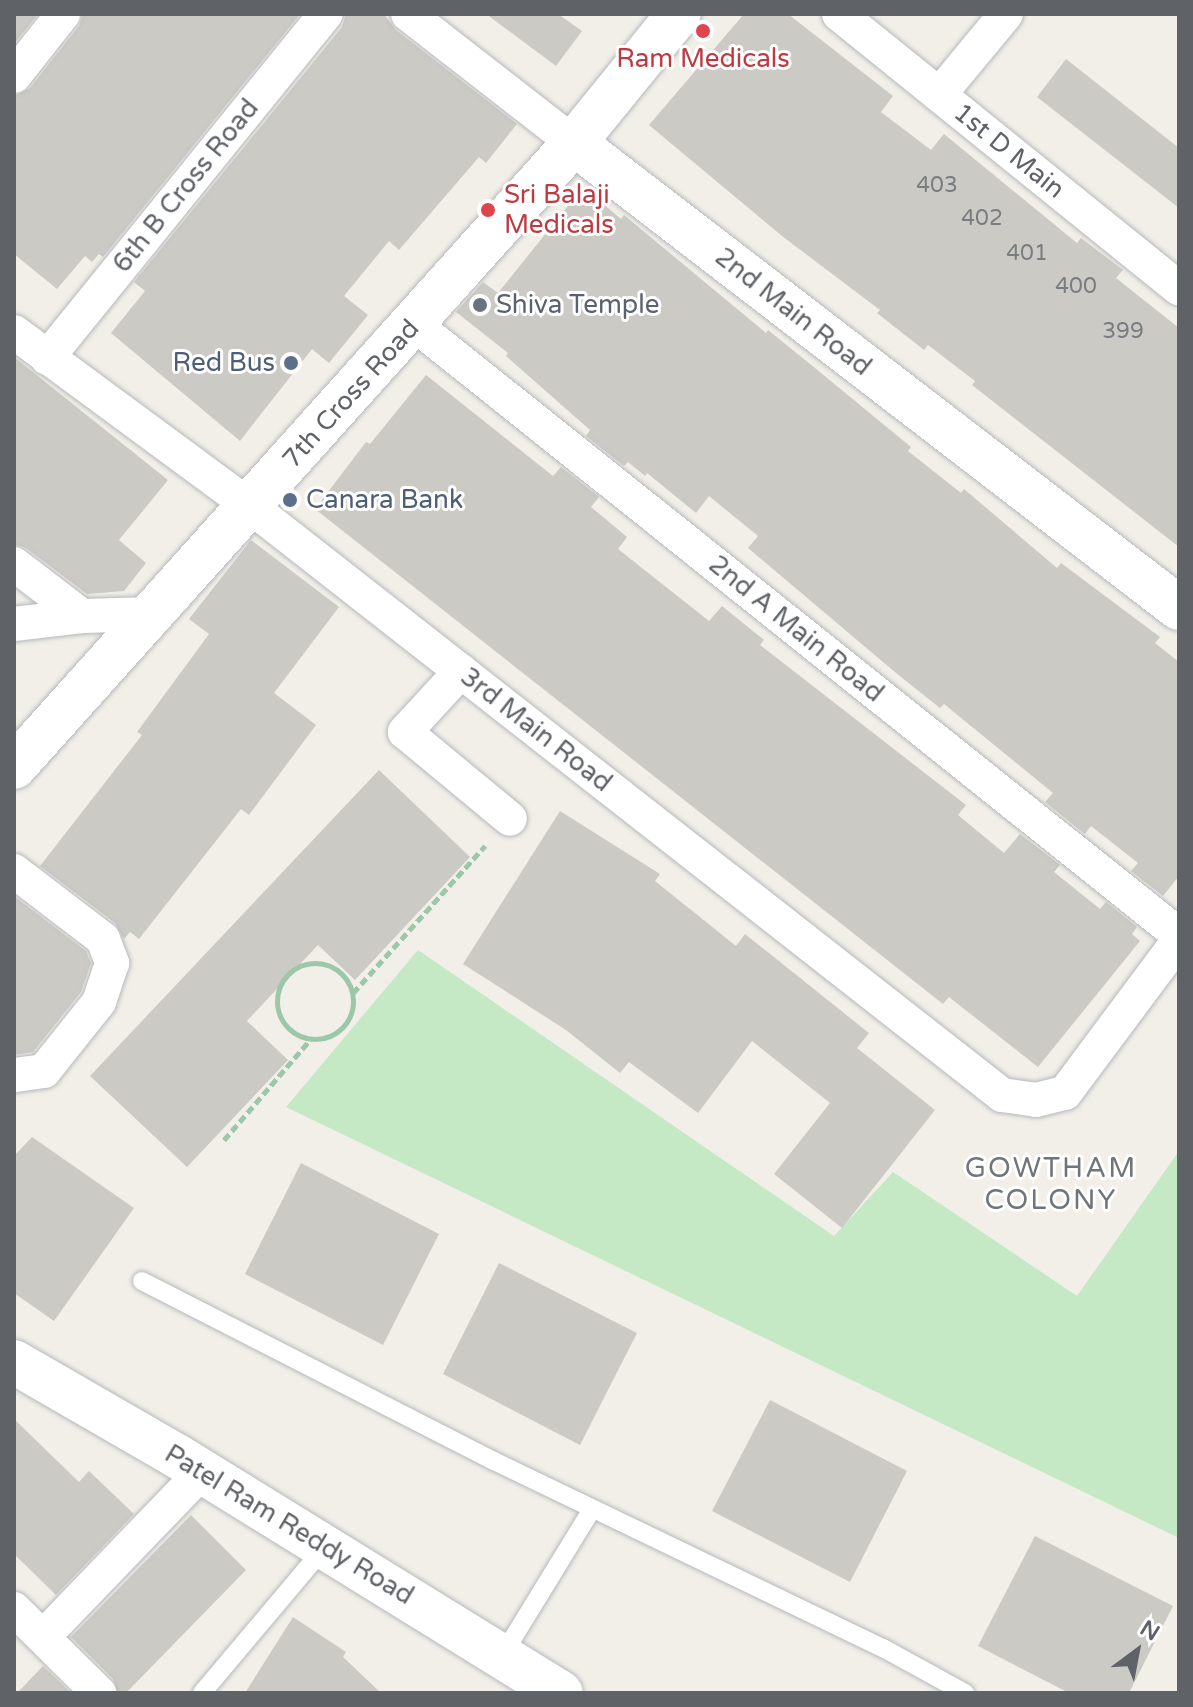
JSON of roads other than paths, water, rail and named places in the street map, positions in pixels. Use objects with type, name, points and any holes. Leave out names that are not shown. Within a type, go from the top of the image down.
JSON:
[{"type":"street","points":[[14,76],[63,14]]},
{"type":"street","name":"6th B Cross Road","points":[[47,358],[326,14]]},
{"type":"street","name":"2nd Main Road","points":[[408,14],[1179,608]]},
{"type":"street","name":"7th Cross Road","points":[[14,767],[251,507],[574,143],[679,14]]},
{"type":"street","name":"1st D Main","points":[[839,14],[1179,288]]},
{"type":"street","points":[[939,95],[1006,14]]},
{"type":"street","name":"2nd A Main Road","points":[[414,324],[1179,938]]},
{"type":"street","name":"3rd Main Road","points":[[14,332],[251,507],[1002,1095],[1036,1100],[1065,1093],[1179,938]]},
{"type":"street","points":[[14,564],[82,616]]},
{"type":"street","points":[[14,624],[82,616],[154,614]]},
{"type":"street","points":[[461,671],[405,732],[510,819]]},
{"type":"street","points":[[14,871],[103,939],[112,963],[99,1002],[44,1071],[14,1075]]},
{"type":"street","name":"Patel Ram Reddy Road","points":[[14,1362],[325,1547],[526,1676]]},
{"type":"street","points":[[43,1637],[201,1473]]},
{"type":"street","points":[[14,1609],[99,1693]]},
{"type":"lane","points":[[142,1281],[592,1509],[883,1648],[965,1693]]},
{"type":"lane","points":[[526,1676],[592,1509]]},
{"type":"lane","points":[[202,1693],[325,1547]]},
{"type":"place","name":"Ram Medicals","points":[[703,31]]},
{"type":"place","name":"Sri Balaji Medicals","points":[[488,210]]},
{"type":"place","name":"Shiva Temple","points":[[480,305]]},
{"type":"place","name":"Red Bus","points":[[291,363]]},
{"type":"place","name":"Canara Bank","points":[[290,500]]},
{"type":"district","name":"GOWTHAM COLONY","points":[[1051,1184]]}]
